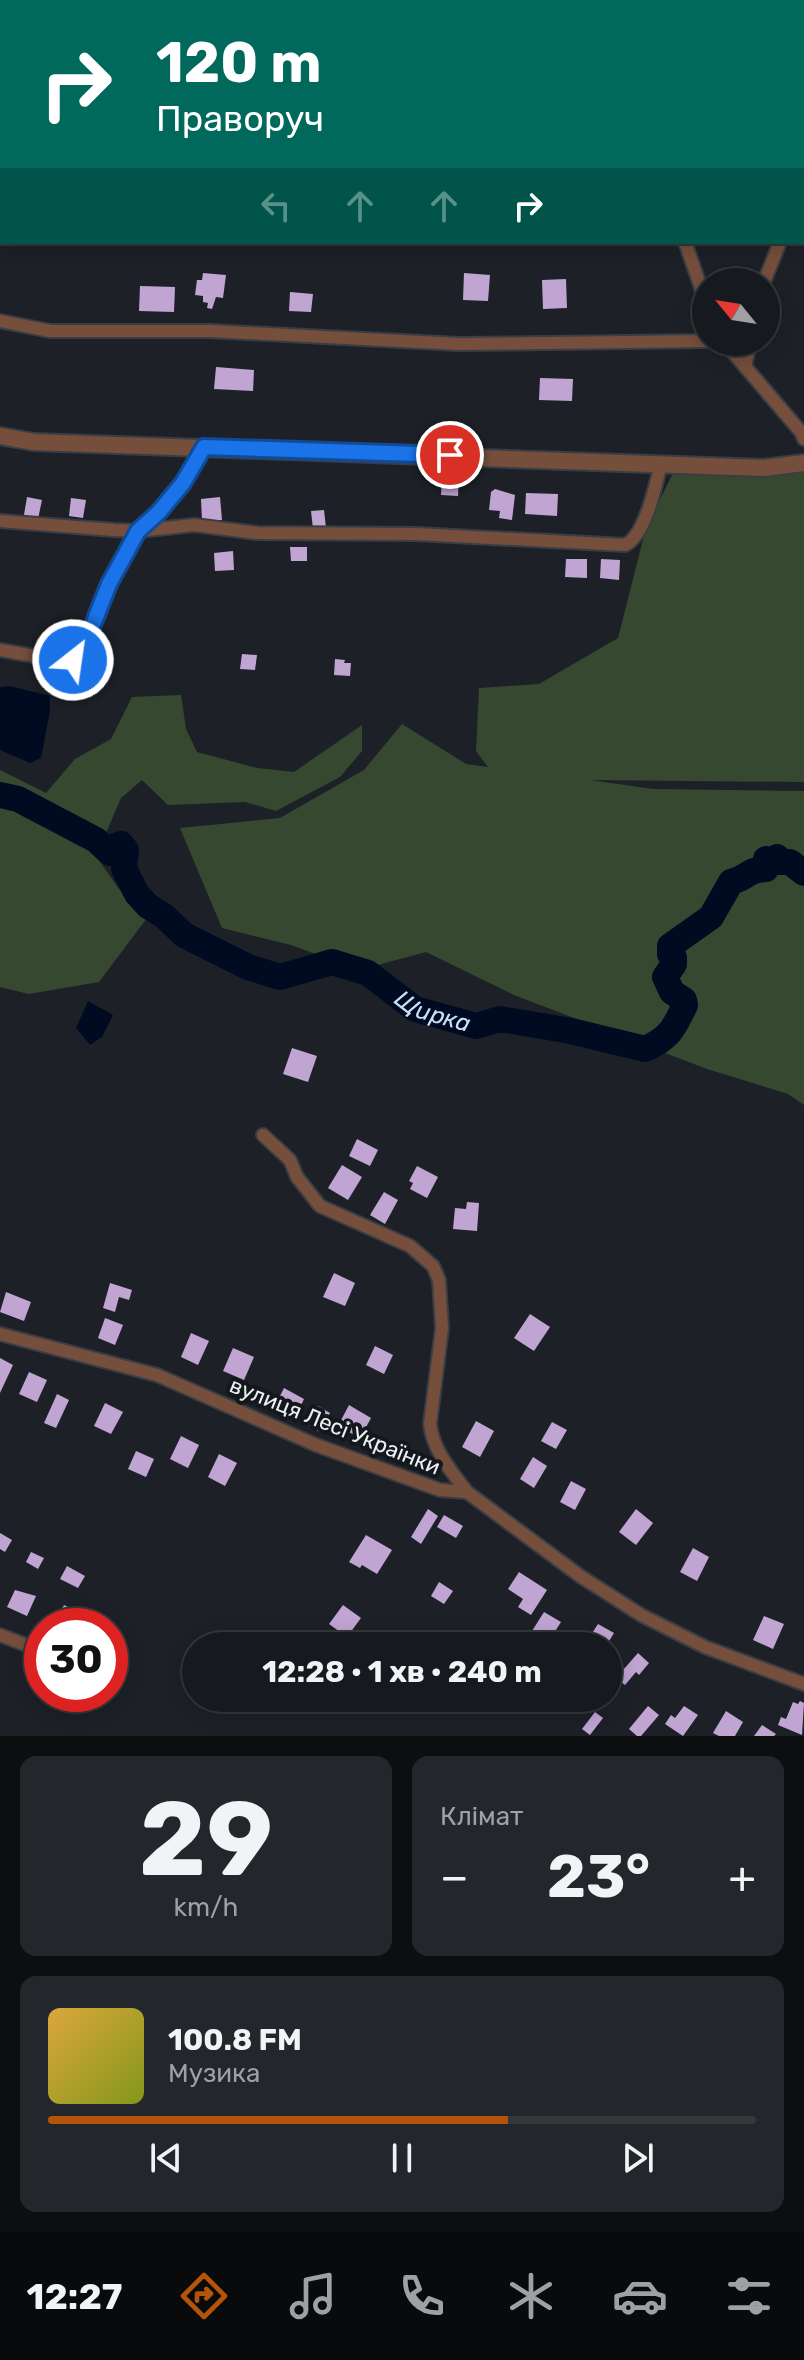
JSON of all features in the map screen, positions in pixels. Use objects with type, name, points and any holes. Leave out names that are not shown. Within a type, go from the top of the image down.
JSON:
[{"type":"street","points":[[686,244],[694,268]]},
{"type":"street","points":[[770,268],[779,244]]},
{"type":"street","points":[[0,321],[50,331],[210,331],[459,344],[692,341]]},
{"type":"street","points":[[736,356],[804,439]]},
{"type":"street","points":[[745,367],[747,356]]},
{"type":"street","points":[[0,436],[34,442],[764,468],[804,463]]},
{"type":"street","points":[[0,650],[62,661],[73,660],[83,650],[109,584],[138,531],[183,483],[204,447]]},
{"type":"street","points":[[0,521],[138,531],[194,525],[257,533],[416,534],[625,545],[632,542],[641,526],[655,490],[661,463]]},
{"type":"street","points":[[263,1135],[290,1160],[297,1177],[320,1206],[410,1246],[433,1266],[439,1280],[442,1328],[431,1437],[444,1462],[467,1492]]},
{"type":"street","name":"вулиця Лесі Українки","points":[[0,1334],[157,1375],[316,1445],[440,1490],[467,1492],[580,1576],[641,1615],[705,1647],[804,1684]]},
{"type":"street","points":[[0,1635],[24,1644]]},
{"type":"green space","points":[[804,469],[804,782],[590,780],[653,789],[804,791],[804,1105],[788,1094],[707,1069],[514,995],[426,952],[359,970],[291,945],[222,928],[180,828],[280,818],[364,770],[402,724],[466,764],[488,767],[476,751],[479,688],[539,684],[618,638],[646,528],[672,475]]},
{"type":"green space","points":[[181,695],[186,729],[197,752],[257,768],[294,772],[362,725],[362,751],[340,777],[276,811],[245,802],[168,805],[142,780],[121,798],[96,856],[119,889],[150,914],[99,982],[29,994],[0,987],[0,770],[46,793],[75,759],[111,739],[132,697]]},
{"type":"water","points":[[10,686],[50,696],[41,758],[30,763],[0,750],[0,687]]},
{"type":"water","points":[[88,1001],[113,1015],[102,1037],[90,1045],[76,1028]]},
{"type":"building","points":[[203,273],[226,275],[223,298],[216,297],[212,309],[207,308],[208,303],[203,302],[203,296],[195,295],[197,280],[202,280]]},
{"type":"building","points":[[464,273],[490,275],[488,301],[463,300]]},
{"type":"building","points":[[566,279],[567,308],[543,309],[542,280]]},
{"type":"building","points":[[140,286],[175,287],[174,312],[139,311]]},
{"type":"building","points":[[290,292],[313,294],[311,312],[289,311]]},
{"type":"building","points":[[216,367],[254,370],[253,391],[214,389]]},
{"type":"building","points":[[540,378],[573,379],[572,401],[539,400]]},
{"type":"building","points":[[442,474],[459,475],[458,496],[441,495]]},
{"type":"building","points":[[495,489],[515,495],[512,520],[499,518],[500,511],[489,510],[491,492]]},
{"type":"building","points":[[526,493],[558,494],[557,516],[525,514]]},
{"type":"building","points":[[27,497],[42,500],[38,519],[24,515]]},
{"type":"building","points":[[220,497],[222,520],[202,521],[201,499]]},
{"type":"building","points":[[71,498],[86,500],[83,518],[69,516]]},
{"type":"building","points":[[324,510],[326,528],[313,529],[311,511]]},
{"type":"building","points":[[290,547],[307,547],[307,561],[291,561]]},
{"type":"building","points":[[233,551],[234,570],[215,571],[214,553]]},
{"type":"building","points":[[566,559],[587,559],[587,578],[565,577]]},
{"type":"building","points":[[601,559],[620,560],[619,580],[600,578]]},
{"type":"building","points":[[242,654],[257,655],[255,670],[240,669]]},
{"type":"building","points":[[335,659],[351,663],[350,676],[334,675]]},
{"type":"building","points":[[292,1048],[317,1056],[308,1082],[283,1074]]},
{"type":"building","points":[[357,1139],[378,1150],[370,1166],[349,1156]]},
{"type":"building","points":[[342,1165],[362,1177],[348,1200],[328,1188]]},
{"type":"building","points":[[417,1166],[438,1177],[427,1198],[410,1189],[413,1183],[409,1181]]},
{"type":"building","points":[[384,1192],[398,1200],[385,1224],[370,1215]]},
{"type":"building","points":[[467,1202],[479,1203],[477,1231],[453,1229],[455,1208],[466,1209]]},
{"type":"building","points":[[334,1273],[355,1283],[345,1306],[323,1297]]},
{"type":"building","points":[[110,1283],[132,1290],[129,1300],[119,1297],[115,1312],[103,1308]]},
{"type":"building","points":[[6,1292],[31,1302],[24,1321],[0,1312]]},
{"type":"building","points":[[530,1314],[550,1327],[534,1351],[514,1338]]},
{"type":"building","points":[[105,1318],[123,1325],[115,1345],[98,1338]]},
{"type":"building","points":[[191,1333],[209,1341],[198,1365],[181,1357]]},
{"type":"building","points":[[375,1346],[393,1355],[384,1374],[366,1365]]},
{"type":"building","points":[[233,1348],[254,1357],[244,1380],[223,1371]]},
{"type":"building","points":[[0,1358],[13,1365],[0,1393]]},
{"type":"building","points":[[29,1372],[47,1380],[37,1402],[19,1394]]},
{"type":"building","points":[[284,1388],[304,1399],[297,1414],[290,1410],[286,1417],[273,1410]]},
{"type":"building","points":[[57,1394],[69,1400],[56,1428],[44,1423]]},
{"type":"building","points":[[105,1403],[123,1412],[111,1434],[94,1426]]},
{"type":"building","points":[[349,1405],[371,1418],[360,1438],[338,1426]]},
{"type":"building","points":[[318,1406],[330,1413],[320,1432],[307,1424]]},
{"type":"building","points":[[476,1421],[494,1431],[480,1457],[462,1447]]},
{"type":"building","points":[[552,1422],[567,1430],[556,1449],[541,1441]]},
{"type":"building","points":[[181,1436],[199,1445],[188,1468],[170,1459]]},
{"type":"building","points":[[136,1451],[154,1459],[146,1477],[128,1469]]},
{"type":"building","points":[[219,1454],[237,1463],[225,1486],[208,1477]]},
{"type":"building","points":[[533,1457],[547,1466],[534,1488],[520,1479]]},
{"type":"building","points":[[571,1481],[586,1489],[575,1510],[560,1502]]},
{"type":"building","points":[[428,1509],[438,1516],[421,1544],[411,1537]]},
{"type":"building","points":[[636,1509],[653,1523],[636,1545],[619,1532]]},
{"type":"building","points":[[444,1515],[463,1526],[456,1538],[437,1527]]},
{"type":"building","points":[[0,1533],[12,1540],[5,1552],[0,1549]]},
{"type":"building","points":[[366,1535],[392,1550],[377,1574],[349,1562]]},
{"type":"building","points":[[693,1548],[709,1557],[697,1581],[680,1572]]},
{"type":"building","points":[[31,1552],[44,1558],[38,1569],[26,1562]]},
{"type":"building","points":[[67,1566],[85,1576],[78,1588],[60,1579]]},
{"type":"building","points":[[519,1572],[547,1590],[531,1615],[518,1607],[523,1599],[508,1589]]},
{"type":"building","points":[[439,1582],[453,1591],[444,1604],[431,1596]]},
{"type":"building","points":[[15,1590],[36,1596],[31,1608],[24,1608],[24,1615],[7,1607]]},
{"type":"building","points":[[343,1605],[361,1618],[351,1632],[340,1632],[329,1624]]},
{"type":"building","points":[[544,1612],[561,1622],[555,1632],[532,1631]]},
{"type":"building","points":[[764,1616],[784,1624],[773,1649],[753,1640]]},
{"type":"building","points":[[598,1624],[612,1632],[593,1632]]},
{"type":"building","points":[[638,1653],[649,1663],[625,1685],[622,1683],[622,1671]]},
{"type":"building","points":[[800,1701],[804,1703],[802,1735],[778,1725],[781,1717],[786,1719],[793,1702],[798,1704]]},
{"type":"building","points":[[648,1706],[659,1715],[641,1736],[637,1736],[629,1729]]},
{"type":"building","points":[[684,1706],[698,1715],[683,1736],[665,1724],[671,1715],[675,1718]]},
{"type":"building","points":[[726,1711],[743,1722],[735,1736],[713,1733]]},
{"type":"building","points":[[595,1712],[603,1718],[590,1735],[582,1729]]},
{"type":"building","points":[[762,1725],[776,1734],[754,1736]]},
{"type":"waterway","name":"Щирка","points":[[0,795],[18,799],[96,840],[110,853],[121,844],[126,850],[124,869],[137,894],[148,906],[184,935],[248,967],[280,977],[332,962],[368,973],[415,1009],[476,1026],[500,1019],[571,1031],[645,1049],[670,1032],[685,1005],[684,1000],[672,992],[665,977],[674,964],[670,946],[711,917],[731,882],[766,869],[766,859],[771,861],[777,857],[780,862],[790,862],[804,873]]},
{"type":"route","points":[[73,660],[83,650],[109,584],[138,531],[183,483],[204,447],[450,455]]}]
